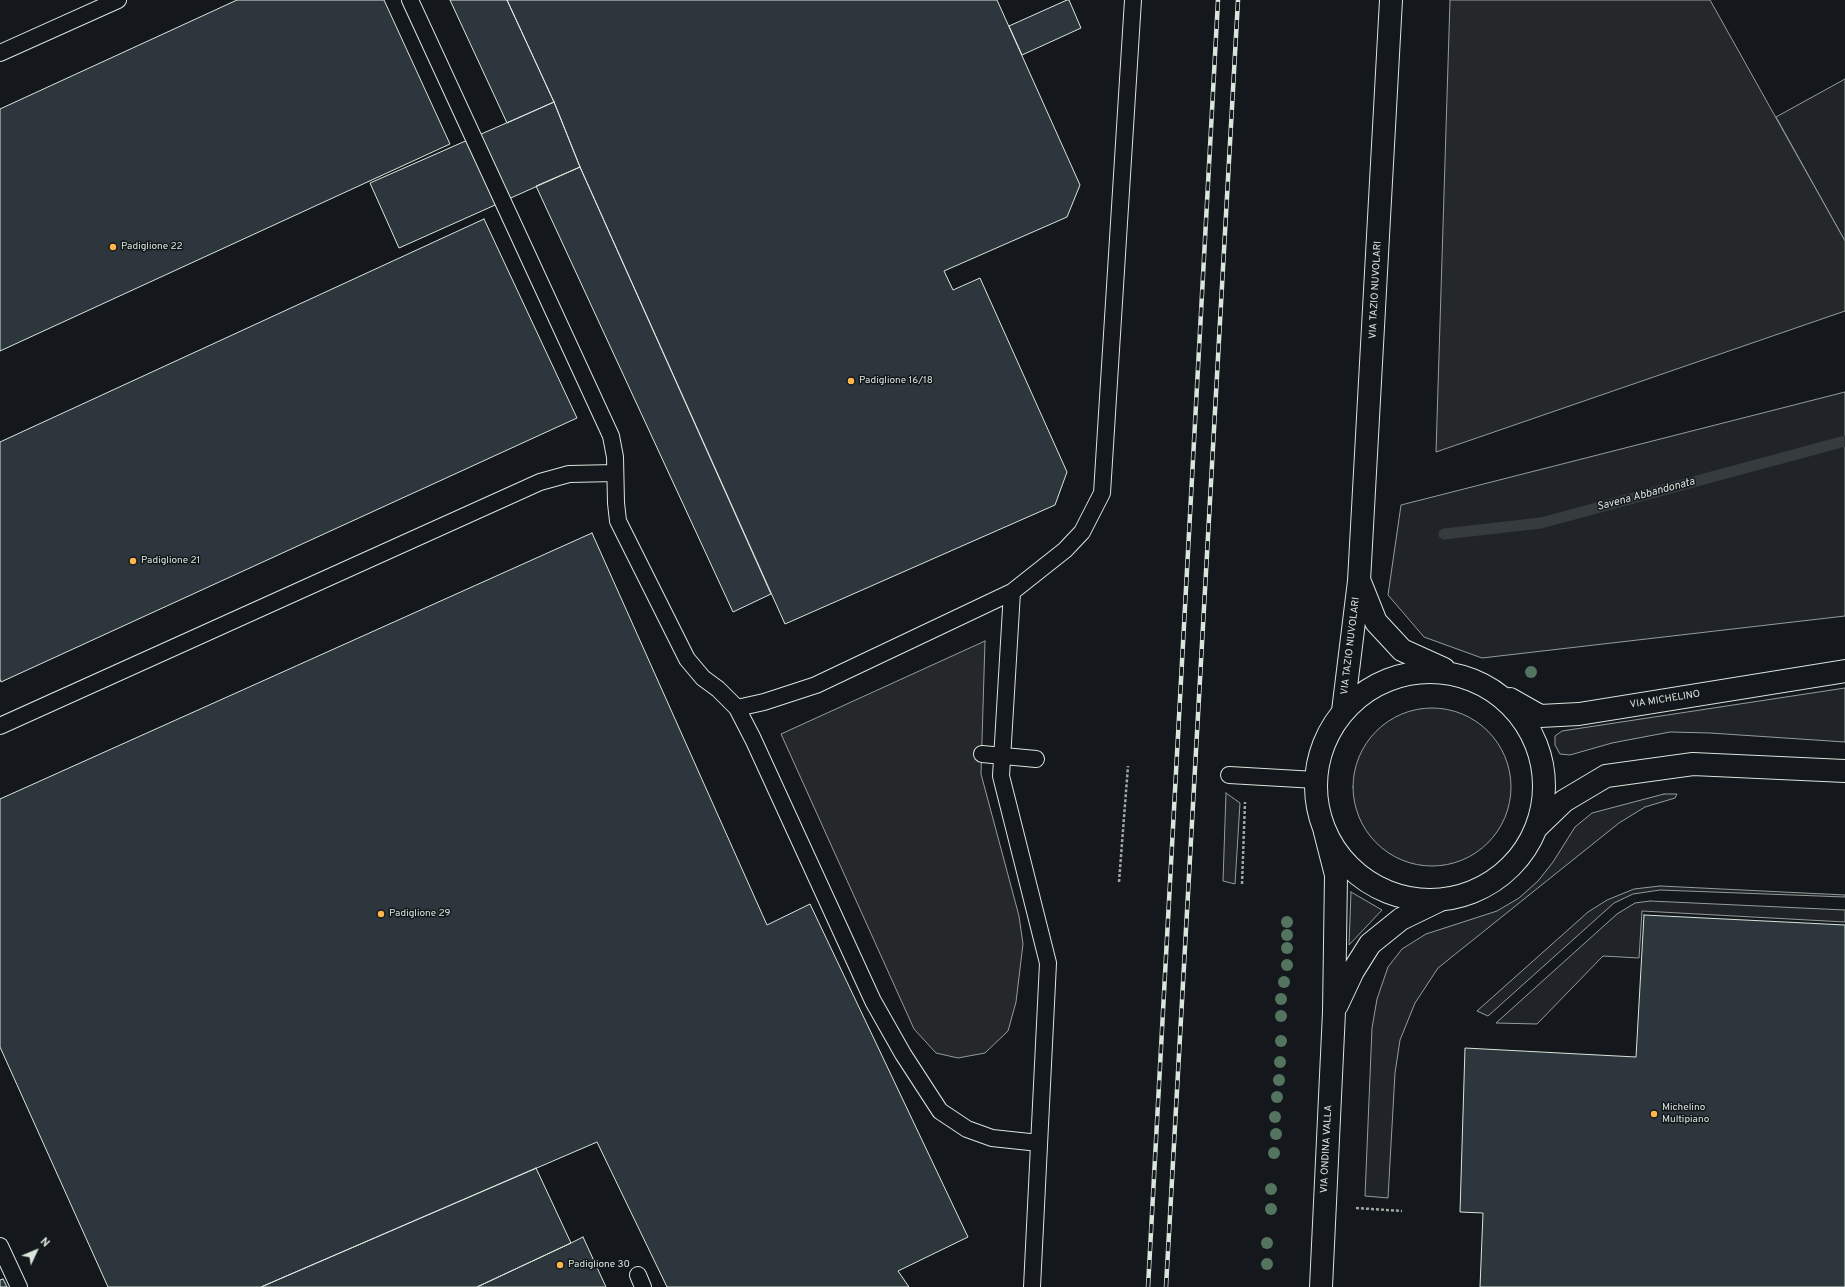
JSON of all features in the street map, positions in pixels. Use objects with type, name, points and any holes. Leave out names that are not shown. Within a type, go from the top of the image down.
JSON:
[{"type":"street","name":"VIA TAZIO NUVOLARI","points":[[1343,711],[1359,581],[1391,0]]},
{"type":"street","name":"VIA TAZIO NUVOLARI","points":[[1359,581],[1376,622],[1402,650],[1454,674]]},
{"type":"street","points":[[1538,826],[1545,788],[1539,749],[1520,716],[1491,689],[1474,680],[1454,674],[1424,671],[1394,677],[1366,691],[1343,711],[1323,743],[1316,780],[1317,806],[1325,832],[1344,862],[1371,884],[1403,898],[1438,901],[1470,894],[1499,878],[1522,855],[1538,826],[1564,801],[1606,776],[1694,764],[1845,772]]},
{"type":"street","name":"VIA MICHELINO","points":[[1491,689],[1540,716],[1579,714],[1845,671]]},
{"type":"street","name":"VIA ONDINA VALLA","points":[[1321,1287],[1334,1012],[1336,875],[1325,832]]},
{"type":"street","name":"VIA ONDINA VALLA","points":[[1334,1012],[1353,971],[1370,944],[1401,918],[1438,901]]},
{"type":"lane","points":[[0,53],[118,0]]},
{"type":"lane","points":[[410,0],[612,436],[618,521],[687,659],[704,678],[718,689],[737,708],[756,746],[873,1001],[903,1054],[940,1110],[967,1129],[992,1138],[1039,1143]]},
{"type":"lane","points":[[737,708],[764,702],[816,685],[1012,592],[1065,550],[1082,532],[1102,493],[1133,0]]},
{"type":"lane","points":[[1380,0],[1388,42]]},
{"type":"lane","points":[[0,726],[540,482],[568,474],[615,473]]},
{"type":"lane","points":[[1012,592],[1001,776],[1048,963],[1032,1287]]},
{"type":"lane","points":[[982,754],[1036,759]]},
{"type":"lane","points":[[1229,775],[1316,780]]},
{"type":"lane","points":[[0,1246],[19,1287]]},
{"type":"path","points":[[1119,882],[1128,766]]},
{"type":"path","points":[[1242,884],[1245,808]]},
{"type":"path","points":[[1356,1208],[1402,1211]]},
{"type":"shaded area","points":[[1450,0],[1710,0],[1845,241],[1845,311],[1436,452]]},
{"type":"shaded area","points":[[1845,79],[1845,241],[1776,117]]},
{"type":"shaded area","points":[[1845,392],[1845,616],[1482,658],[1424,637],[1388,595],[1401,505]]},
{"type":"shaded area","points":[[985,641],[981,774],[1019,916],[1023,944],[1016,1002],[1008,1031],[985,1053],[958,1058],[936,1053],[914,1029],[781,734]]},
{"type":"shaded area","points":[[1845,688],[1845,742],[1710,733],[1670,732],[1612,743],[1570,755],[1560,754],[1555,745],[1555,736],[1562,731]]},
{"type":"shaded area","points":[[1432,708],[1462,714],[1488,731],[1505,757],[1511,787],[1505,817],[1488,843],[1462,860],[1432,866],[1402,860],[1376,843],[1359,817],[1353,787],[1359,757],[1376,731],[1402,714]]},
{"type":"shaded area","points":[[1226,793],[1240,803],[1235,884],[1223,881]]},
{"type":"shaded area","points":[[1664,794],[1677,794],[1675,798],[1645,807],[1619,823],[1438,968],[1415,1003],[1400,1040],[1395,1073],[1388,1198],[1365,1196],[1372,1028],[1377,999],[1388,967],[1402,949],[1426,934],[1497,911],[1519,898],[1538,881],[1553,862],[1575,827],[1592,813]]},
{"type":"shaded area","points":[[1660,886],[1845,895],[1845,897],[1660,890],[1633,894],[1614,903],[1488,1016],[1477,1011],[1588,912],[1607,900],[1634,889]]},
{"type":"shaded area","points":[[1351,892],[1382,910],[1349,945]]},
{"type":"shaded area","points":[[1650,901],[1845,910],[1845,922],[1642,911],[1639,958],[1603,956],[1537,1024],[1496,1023],[1617,914],[1635,903]]},
{"type":"building","name":"Padiglione 22","points":[[237,0],[384,0],[450,144],[0,351],[0,109]]},
{"type":"building","points":[[450,0],[507,0],[554,102],[507,123]]},
{"type":"building","name":"Padiglione 16/18","points":[[507,0],[997,0],[1080,185],[1067,217],[944,271],[953,290],[980,278],[1067,472],[1055,505],[785,624],[580,167],[554,102]]},
{"type":"building","points":[[1069,0],[1081,28],[1022,55],[1009,26]]},
{"type":"building","points":[[554,102],[580,167],[399,248],[370,183]]},
{"type":"building","points":[[580,167],[771,594],[733,612],[536,186]]},
{"type":"building","name":"Padiglione 21","points":[[484,219],[577,418],[1,682],[0,442]]},
{"type":"building","name":"Padiglione 29","points":[[592,533],[767,925],[810,904],[968,1237],[898,1271],[909,1287],[667,1287],[597,1142],[261,1287],[108,1287],[0,1047],[0,799]]},
{"type":"building","name":"Michelino Multipiano","points":[[1644,915],[1845,925],[1845,1287],[1480,1287],[1483,1213],[1460,1212],[1465,1048],[1636,1057]]},
{"type":"building","points":[[536,1168],[571,1243],[477,1287],[261,1287]]},
{"type":"building","name":"Padiglione 30","points":[[583,1237],[606,1287],[477,1287],[571,1243]]},
{"type":"building","points":[[3,1279],[7,1287],[0,1287],[0,1280]]},
{"type":"waterway","name":"Savena Abbandonata","points":[[1444,534],[1541,523],[1845,441]]},
{"type":"railway","points":[[1148,1287],[1218,0]]},
{"type":"railway","points":[[1166,1287],[1238,0]]},
{"type":"place","name":"Padiglione 22","points":[[113,247]]},
{"type":"place","name":"Padiglione 16/18","points":[[851,381]]},
{"type":"place","name":"Padiglione 21","points":[[133,561]]},
{"type":"place","name":"Padiglione 29","points":[[381,914]]},
{"type":"place","name":"Michelino Multipiano","points":[[1654,1114]]},
{"type":"place","name":"Padiglione 30","points":[[560,1265]]}]
